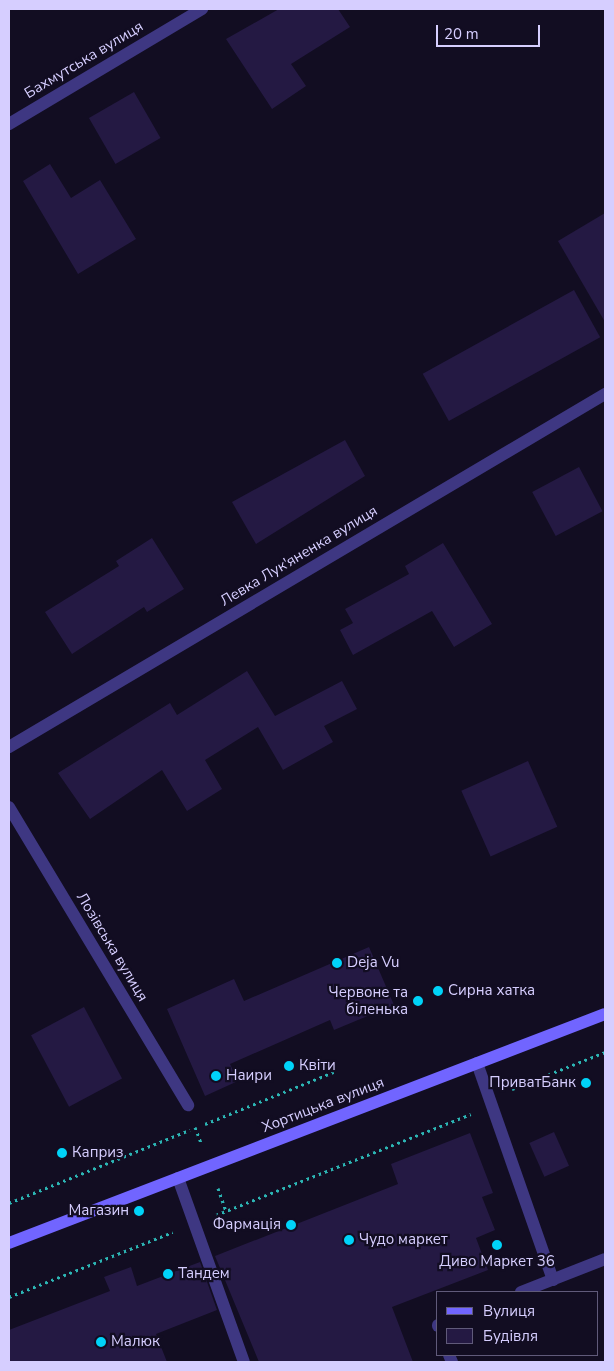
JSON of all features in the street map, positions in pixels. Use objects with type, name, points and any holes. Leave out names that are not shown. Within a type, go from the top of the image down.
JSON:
[{"type":"street","name":"Бахмутська вулиця","points":[[9,124],[202,9]]},
{"type":"street","name":"Левка Лук'яненка вулиця","points":[[9,747],[605,394]]},
{"type":"street","name":"Лозівська вулиця","points":[[9,807],[188,1105]]},
{"type":"street","name":"Хортицька вулиця","points":[[9,1243],[605,1014]]},
{"type":"street","points":[[477,1063],[553,1280]]},
{"type":"street","points":[[178,1178],[244,1362]]},
{"type":"street","points":[[524,1291],[605,1259]]},
{"type":"path","points":[[9,1297],[492,1105],[517,1086],[605,1052]]},
{"type":"path","points":[[9,1203],[334,1072]]},
{"type":"building","points":[[279,9],[338,9],[350,27],[291,64],[306,86],[272,109],[226,39]]},
{"type":"building","points":[[134,92],[160,138],[115,164],[89,118]]},
{"type":"building","points":[[50,164],[71,198],[100,180],[136,239],[78,274],[23,181]]},
{"type":"building","points":[[605,213],[605,322],[558,241]]},
{"type":"building","points":[[574,290],[600,337],[449,421],[423,374]]},
{"type":"building","points":[[345,440],[365,476],[256,544],[232,502]]},
{"type":"building","points":[[579,467],[602,511],[556,536],[532,492]]},
{"type":"building","points":[[152,538],[184,589],[147,612],[144,607],[72,654],[45,612],[119,566],[116,561]]},
{"type":"building","points":[[443,543],[492,624],[454,647],[432,611],[353,655],[340,630],[353,623],[345,609],[409,574],[405,566]]},
{"type":"building","points":[[247,671],[275,716],[342,681],[357,709],[324,726],[333,742],[283,770],[258,727],[205,760],[222,789],[187,811],[162,770],[90,819],[58,773],[170,703],[177,715]]},
{"type":"building","points":[[528,761],[557,827],[491,856],[461,791]]},
{"type":"building","points":[[369,947],[394,1005],[334,1030],[330,1020],[230,1064],[238,1081],[205,1096],[167,1009],[234,979],[244,1001]]},
{"type":"building","points":[[84,1007],[122,1079],[69,1107],[31,1035]]},
{"type":"building","points":[[554,1132],[569,1166],[544,1177],[529,1143]]},
{"type":"building","points":[[470,1133],[493,1193],[482,1197],[495,1230],[476,1238],[488,1270],[392,1307],[413,1362],[259,1362],[215,1256],[398,1184],[391,1164]]},
{"type":"building","points":[[200,1262],[217,1310],[156,1334],[167,1362],[9,1362],[9,1330],[110,1291],[104,1277],[131,1267],[137,1286]]},
{"type":"place","name":"Deja Vu","points":[[337,963]]},
{"type":"place","name":"Сирна хатка","points":[[438,991]]},
{"type":"place","name":"Червоне та біленька","points":[[418,1001]]},
{"type":"place","name":"Квіти","points":[[289,1066]]},
{"type":"place","name":"Наири","points":[[216,1076]]},
{"type":"place","name":"ПриватБанк","points":[[586,1083]]},
{"type":"place","name":"Каприз","points":[[62,1153]]},
{"type":"place","name":"Магазин","points":[[139,1211]]},
{"type":"place","name":"Фармація","points":[[291,1225]]},
{"type":"place","name":"Чудо маркет","points":[[349,1240]]},
{"type":"place","name":"Диво Маркет 36","points":[[497,1245]]},
{"type":"place","name":"Тандем","points":[[168,1274]]},
{"type":"place","name":"Малюк","points":[[101,1342]]}]
